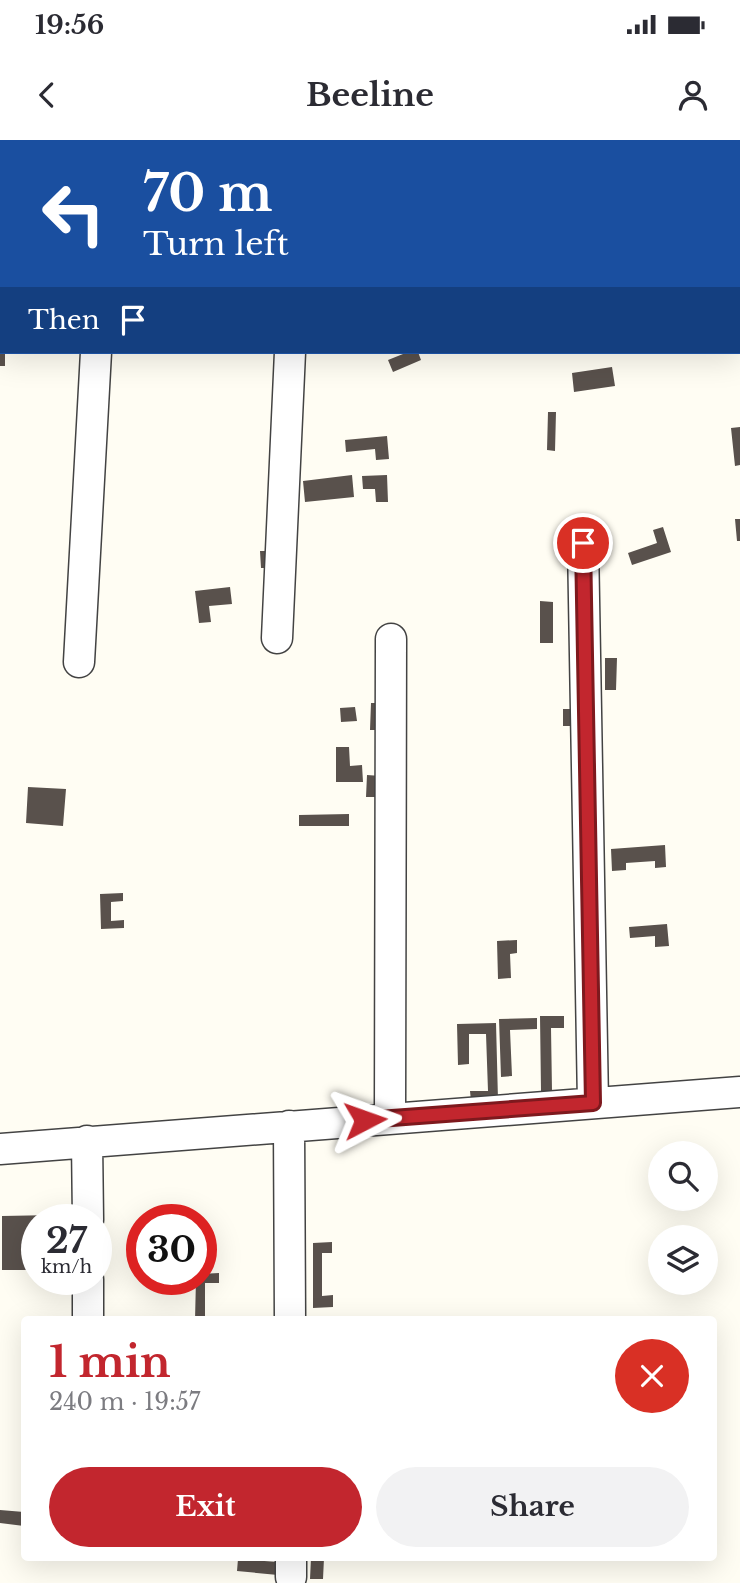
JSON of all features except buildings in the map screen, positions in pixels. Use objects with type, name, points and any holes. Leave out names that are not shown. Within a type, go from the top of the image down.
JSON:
[{"type":"street","points":[[79,662],[96,354]]},
{"type":"street","points":[[277,638],[290,354]]},
{"type":"street","points":[[583,543],[593,1103]]},
{"type":"street","points":[[390,1118],[391,639]]},
{"type":"street","points":[[0,1149],[740,1092]]},
{"type":"street","points":[[289,1126],[290,1316]]},
{"type":"street","points":[[87,1141],[88,1204]]},
{"type":"street","points":[[88,1295],[88,1316]]},
{"type":"route","points":[[365,1120],[593,1103],[583,543]]}]
